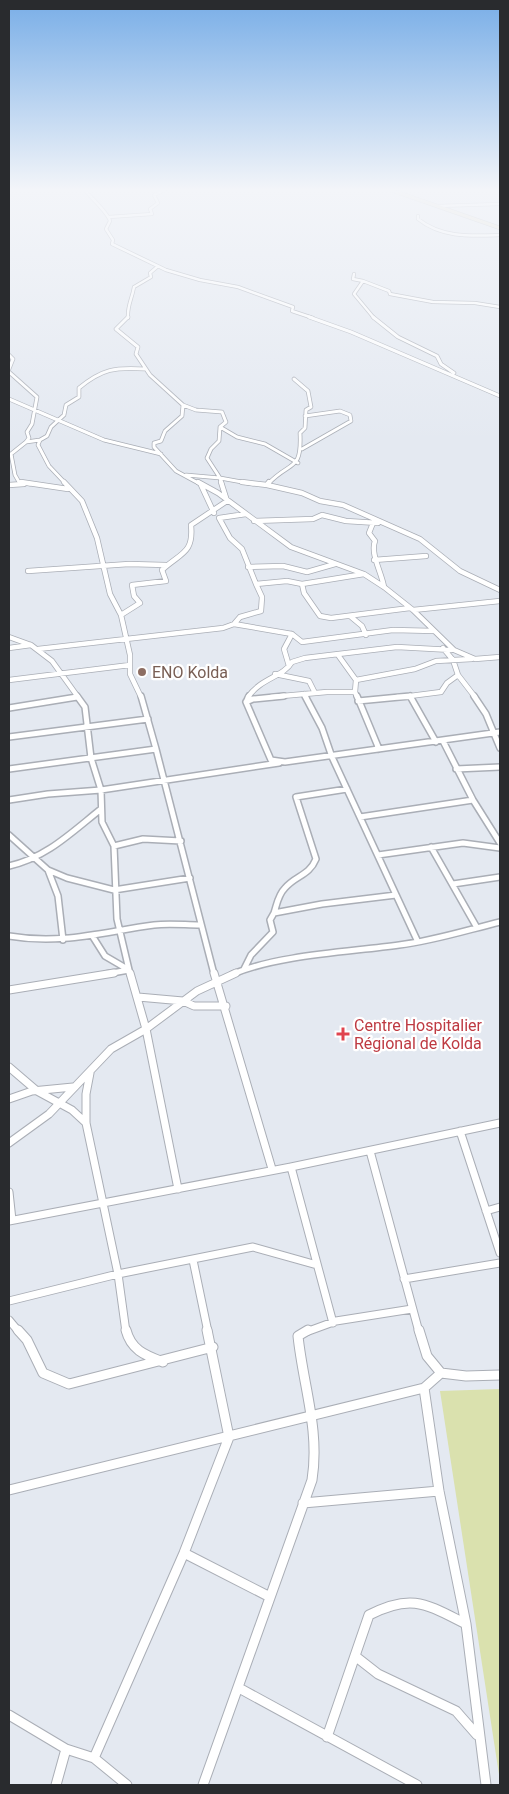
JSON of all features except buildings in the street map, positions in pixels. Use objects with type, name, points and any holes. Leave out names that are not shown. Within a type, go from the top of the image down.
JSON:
[{"type":"street","points":[[150,274],[151,277],[134,286],[132,297],[126,307],[128,318],[116,329],[138,347],[136,354],[145,369],[164,391],[183,405],[196,410],[222,412],[226,422],[220,427],[219,441],[207,458],[220,478],[227,501]]},
{"type":"street","points":[[178,274],[246,290],[293,307],[292,311],[301,316],[351,332],[456,375],[500,396]]},
{"type":"street","points":[[354,274],[353,279],[389,290],[390,294],[395,294],[408,300],[500,307]]},
{"type":"street","points":[[363,281],[354,294],[378,323],[398,337],[437,356],[441,364],[456,375]]},
{"type":"street","points":[[9,355],[13,359],[9,370],[19,384],[36,395],[32,424],[27,432],[29,438],[11,454],[18,479]]},
{"type":"street","points":[[26,442],[39,442],[47,436],[51,427],[64,415],[66,405],[79,396],[79,388],[95,373],[108,370],[145,369]]},
{"type":"street","points":[[267,485],[273,477],[298,463],[302,449],[300,433],[305,428],[306,410],[311,407],[310,396],[294,379]]},
{"type":"street","points":[[9,399],[68,426],[118,444],[161,454]]},
{"type":"street","points":[[183,405],[182,416],[165,431],[161,441],[154,444],[154,448],[171,467],[218,493],[291,547],[364,574],[412,609],[454,650]]},
{"type":"street","points":[[302,449],[320,441],[351,420],[350,415],[340,411],[305,416]]},
{"type":"street","points":[[220,427],[237,437],[264,444],[298,463]]},
{"type":"street","points":[[39,442],[49,466],[82,501],[105,565],[110,594],[121,615],[130,674],[144,701],[181,840],[200,925],[226,1006],[272,1169]]},
{"type":"street","points":[[12,446],[19,448]]},
{"type":"street","points":[[9,475],[25,484]]},
{"type":"street","points":[[184,475],[220,478],[229,482],[267,485],[302,493],[320,501],[343,505],[420,539],[426,546],[444,556],[460,571],[475,580],[500,590]]},
{"type":"street","points":[[9,485],[25,484],[68,488]]},
{"type":"street","points":[[38,650],[223,628],[234,624],[240,618],[261,611],[262,597],[242,549],[230,538],[219,518],[213,512],[201,485]]},
{"type":"street","points":[[28,571],[105,565],[166,565],[179,559],[190,548],[193,538],[191,525],[227,501]]},
{"type":"street","points":[[219,518],[246,514]]},
{"type":"street","points":[[254,521],[313,519],[322,516],[383,523]]},
{"type":"street","points":[[373,523],[369,533],[375,541],[373,545],[374,560],[380,568],[384,587]]},
{"type":"street","points":[[374,560],[426,556]]},
{"type":"street","points":[[248,567],[283,566],[307,572],[335,564]]},
{"type":"street","points":[[121,615],[140,603],[132,586],[166,581],[162,570],[166,565]]},
{"type":"street","points":[[256,584],[287,581],[302,584],[364,574]]},
{"type":"street","points":[[302,584],[304,593],[320,616],[331,618],[500,602]]},
{"type":"street","points":[[350,616],[362,626],[366,635]]},
{"type":"street","points":[[234,624],[292,634],[302,642],[393,630],[434,631]]},
{"type":"street","points":[[289,666],[284,649],[292,634]]},
{"type":"street","points":[[9,637],[31,645],[52,661],[85,707],[91,758],[101,790],[102,822],[114,846],[117,880],[114,890],[120,930],[129,970],[146,1028],[178,1189]]},
{"type":"street","points":[[9,648],[31,645]]},
{"type":"street","points":[[285,762],[271,760],[246,702],[249,693],[274,673],[287,670],[292,662],[305,658],[405,648],[443,648],[454,650],[475,659]]},
{"type":"street","points":[[443,648],[453,660],[458,675],[490,720],[492,734],[500,748]]},
{"type":"street","points":[[338,655],[356,680],[355,692],[358,702],[379,749]]},
{"type":"street","points":[[356,680],[415,669],[436,661],[500,656]]},
{"type":"street","points":[[9,680],[130,665]]},
{"type":"street","points":[[274,673],[309,681],[315,693]]},
{"type":"street","points":[[358,702],[441,692],[458,675]]},
{"type":"street","points":[[246,702],[253,699],[304,694],[355,692]]},
{"type":"street","points":[[304,694],[322,728],[332,757],[416,940]]},
{"type":"street","points":[[410,696],[440,741],[500,843]]},
{"type":"street","points":[[9,708],[77,697]]},
{"type":"street","points":[[9,737],[148,719]]},
{"type":"street","points":[[9,800],[166,781],[285,762],[332,757],[500,732]]},
{"type":"street","points":[[9,769],[156,749]]},
{"type":"street","points":[[456,769],[500,767]]},
{"type":"street","points":[[244,969],[251,955],[273,932],[270,920],[280,894],[286,886],[312,870],[316,859],[296,797],[347,789]]},
{"type":"street","points":[[360,817],[473,800]]},
{"type":"street","points":[[9,866],[22,864],[51,849],[101,809]]},
{"type":"street","points":[[9,835],[48,870],[67,878],[114,890],[190,878]]},
{"type":"street","points":[[114,846],[143,839],[181,840]]},
{"type":"street","points":[[378,855],[463,842],[500,848]]},
{"type":"street","points":[[431,847],[476,926]]},
{"type":"street","points":[[48,870],[58,896],[63,940]]},
{"type":"street","points":[[453,884],[500,877]]},
{"type":"street","points":[[274,913],[322,904],[396,895]]},
{"type":"street","points":[[9,1143],[49,1114],[111,1049],[218,980],[244,969],[314,956],[402,945],[416,940],[500,922]]},
{"type":"street","points":[[9,936],[34,940],[63,940],[156,926],[200,925]]},
{"type":"street","points":[[93,937],[105,956],[129,970]]},
{"type":"street","points":[[9,990],[129,970]]},
{"type":"street","points":[[138,997],[183,1001],[194,1006],[226,1006]]},
{"type":"street","points":[[9,1067],[37,1091],[72,1110],[86,1123]]},
{"type":"street","points":[[90,1073],[86,1094],[86,1123],[105,1202],[118,1274],[124,1322],[129,1342],[141,1353],[164,1362]]},
{"type":"street","points":[[9,1099],[37,1091],[73,1087]]},
{"type":"street","points":[[9,1192],[10,1220],[178,1189],[272,1169],[291,1167],[500,1123]]},
{"type":"street","points":[[460,1131],[500,1253]]},
{"type":"street","points":[[370,1151],[412,1309],[427,1356],[440,1373],[466,1376],[500,1375]]},
{"type":"street","points":[[291,1167],[333,1323]]},
{"type":"street","points":[[486,1211],[500,1207]]},
{"type":"street","points":[[9,1301],[118,1274],[253,1247],[317,1265]]},
{"type":"street","points":[[94,1758],[184,1553],[229,1437],[213,1347],[193,1260]]},
{"type":"street","points":[[404,1280],[500,1263]]},
{"type":"street","points":[[203,1785],[239,1688],[316,1461],[313,1417],[298,1336],[304,1331],[333,1323],[412,1309]]},
{"type":"street","points":[[9,1320],[27,1340],[44,1373],[69,1384],[164,1362],[213,1347]]},
{"type":"street","points":[[9,1490],[313,1417],[424,1388],[440,1373]]},
{"type":"street","points":[[424,1388],[439,1491],[466,1624],[478,1735],[486,1785]]},
{"type":"street","points":[[303,1503],[439,1491]]},
{"type":"street","points":[[184,1553],[270,1597]]},
{"type":"street","points":[[327,1738],[369,1615],[399,1601],[422,1602],[466,1624]]},
{"type":"street","points":[[355,1656],[378,1674],[456,1711],[478,1735]]},
{"type":"street","points":[[239,1688],[327,1738],[417,1785]]},
{"type":"street","points":[[9,1715],[66,1749],[94,1758],[127,1785]]},
{"type":"street","points":[[56,1785],[66,1749]]},
{"type":"green space","points":[[500,1389],[500,1781],[440,1391]]},
{"type":"place","name":"ENO Kolda","points":[[142,672]]},
{"type":"place","name":"Centre Hospitalier Régional de Kolda","points":[[343,1034]]}]
